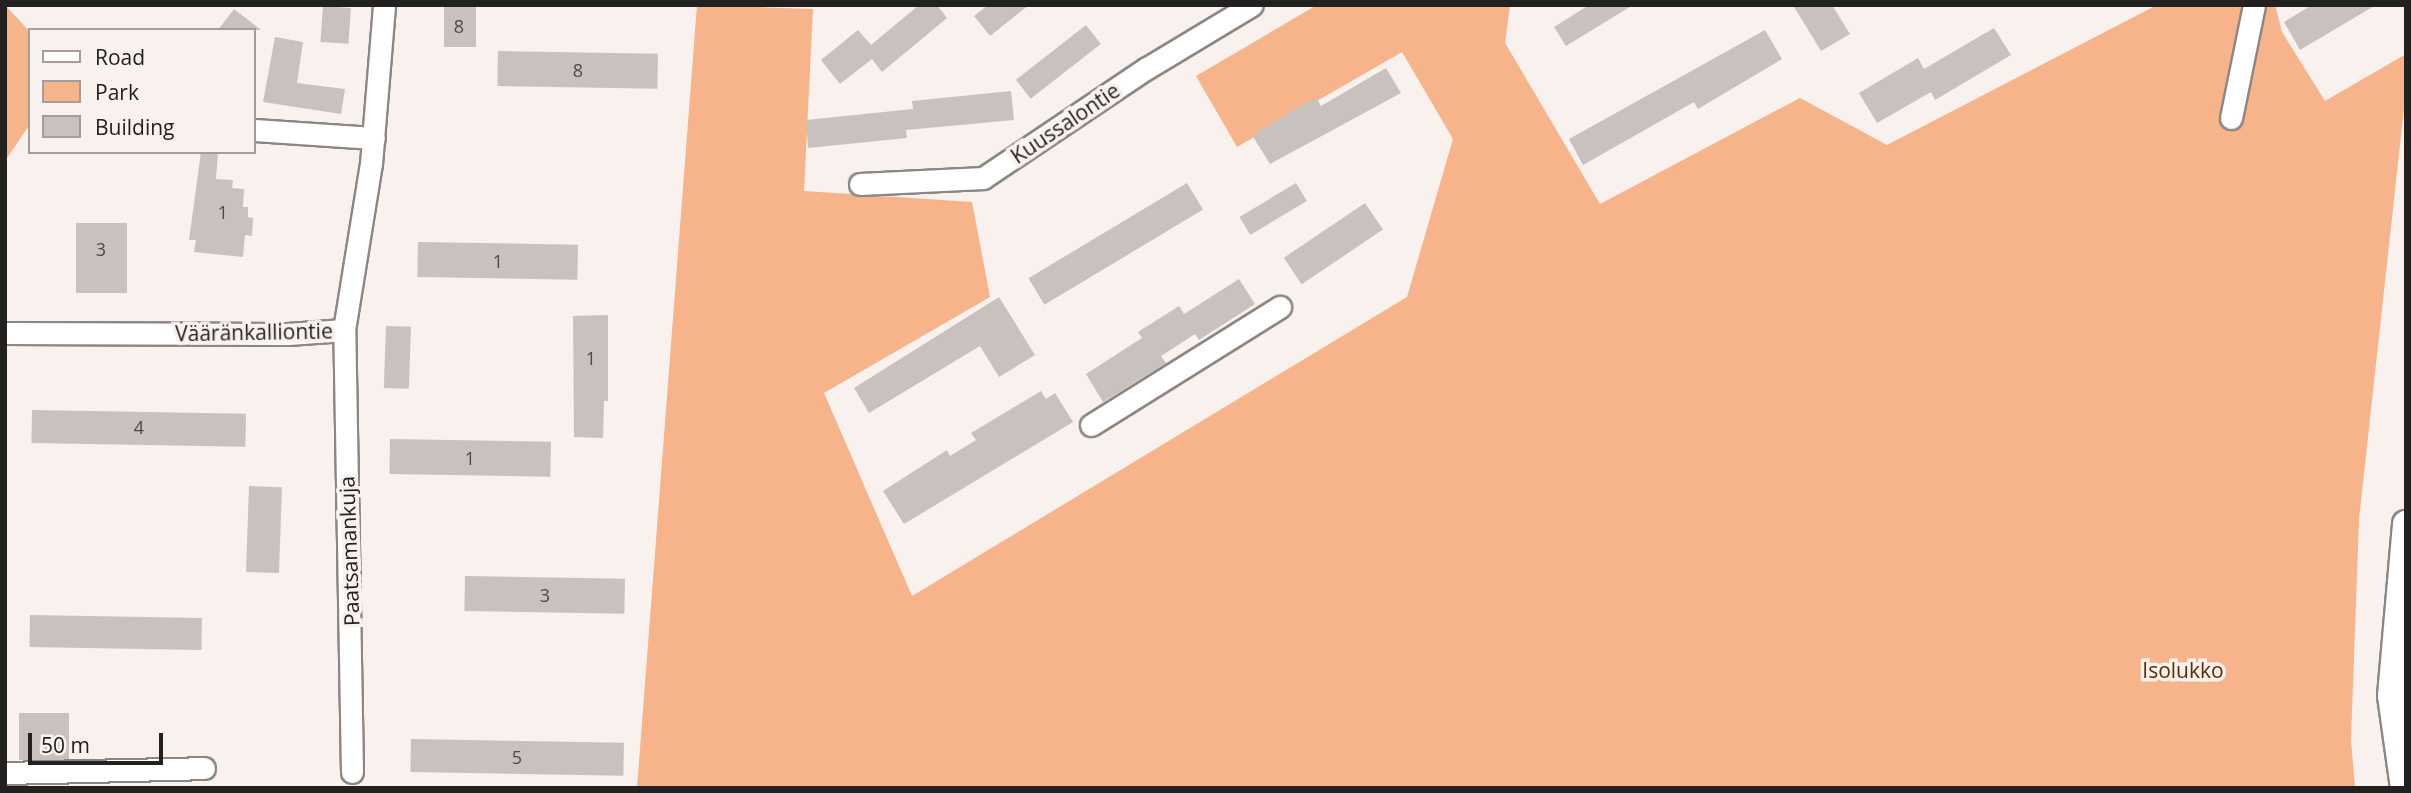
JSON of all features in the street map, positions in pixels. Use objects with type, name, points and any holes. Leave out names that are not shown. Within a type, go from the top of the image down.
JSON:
[{"type":"main road","points":[[2404,788],[2391,696],[2406,524]]},
{"type":"street","name":"Vääränkalliontie","points":[[5,334],[288,334],[344,330],[374,138],[384,5]]},
{"type":"street","name":"Kuussalontie","points":[[860,184],[983,178],[1147,68],[1252,5]]},
{"type":"street","points":[[2231,118],[2254,5]]},
{"type":"street","points":[[256,130],[374,138]]},
{"type":"street","points":[[1091,425],[1280,307]]},
{"type":"street","name":"Paatsamankuja","points":[[344,330],[352,772]]},
{"type":"street","points":[[5,773],[204,768]]},
{"type":"green space","points":[[5,5],[28,30],[28,127],[5,161]]},
{"type":"green space","name":"Isolukko","points":[[697,5],[813,9],[804,191],[972,202],[990,297],[824,393],[912,596],[1407,297],[1453,139],[1402,52],[1237,147],[1196,76],[1317,5],[1510,5],[1505,43],[1600,204],[1800,98],[1887,145],[2157,5],[2275,5],[2282,32],[2325,101],[2406,54],[2406,90],[2359,519],[2351,740],[2355,788],[637,788]]},
{"type":"building","points":[[444,5],[476,5],[476,47],[444,47]]},
{"type":"building","points":[[919,5],[937,5],[947,18],[882,72],[872,59],[840,84],[821,60],[858,30],[871,45]]},
{"type":"building","points":[[988,5],[1029,5],[990,36],[974,16]]},
{"type":"building","points":[[1589,5],[1633,5],[1566,46],[1554,27]]},
{"type":"building","points":[[1793,5],[1832,5],[1850,34],[1821,51]]},
{"type":"building","points":[[2312,5],[2376,5],[2300,50],[2284,22]]},
{"type":"building","points":[[323,6],[351,8],[348,44],[320,42]]},
{"type":"building","points":[[234,9],[261,30],[256,28],[220,28]]},
{"type":"building","points":[[1086,25],[1101,44],[1031,99],[1016,80]]},
{"type":"building","points":[[1994,28],[2011,55],[1935,100],[1931,92],[1877,123],[1859,93],[1918,58],[1924,69]]},
{"type":"building","points":[[1765,30],[1782,59],[1698,109],[1694,102],[1583,165],[1569,139]]},
{"type":"building","points":[[275,37],[303,42],[297,83],[345,89],[341,114],[263,102]]},
{"type":"building","points":[[498,51],[658,54],[657,89],[497,86]]},
{"type":"building","points":[[1386,68],[1401,93],[1270,164],[1252,135],[1316,97],[1321,106]]},
{"type":"building","points":[[1011,91],[1014,120],[906,130],[907,138],[808,148],[806,120],[913,109],[912,101]]},
{"type":"building","points":[[201,154],[218,154],[216,179],[233,180],[232,188],[244,189],[243,207],[248,207],[248,217],[253,218],[252,236],[245,235],[243,257],[194,252],[196,240],[189,240]]},
{"type":"building","points":[[1187,183],[1203,210],[1044,305],[1028,278]]},
{"type":"building","points":[[1296,183],[1307,201],[1250,235],[1239,217]]},
{"type":"building","points":[[1365,203],[1383,230],[1302,284],[1284,258]]},
{"type":"building","points":[[76,223],[127,223],[127,293],[76,293]]},
{"type":"building","points":[[418,242],[578,245],[577,280],[417,277]]},
{"type":"building","points":[[1239,279],[1255,304],[1199,340],[1195,334],[1161,356],[1166,363],[1103,402],[1086,374],[1142,338],[1138,332],[1179,306],[1184,314]]},
{"type":"building","points":[[999,297],[1035,355],[999,377],[980,346],[869,413],[854,388]]},
{"type":"building","points":[[608,315],[608,401],[604,401],[603,438],[574,437],[573,316]]},
{"type":"building","points":[[386,326],[411,327],[409,389],[384,388]]},
{"type":"building","points":[[1041,391],[1046,399],[1055,393],[1073,422],[904,524],[883,491],[947,450],[950,456],[976,440],[971,433]]},
{"type":"building","points":[[32,410],[246,414],[245,447],[31,443]]},
{"type":"building","points":[[390,439],[551,442],[550,477],[389,474]]},
{"type":"building","points":[[249,486],[282,487],[279,573],[246,572]]},
{"type":"building","points":[[465,576],[625,579],[624,614],[464,611]]},
{"type":"building","points":[[30,615],[202,618],[201,650],[29,647]]},
{"type":"building","points":[[19,713],[69,713],[69,760],[19,760]]},
{"type":"building","points":[[411,739],[624,743],[623,776],[410,772]]}]
